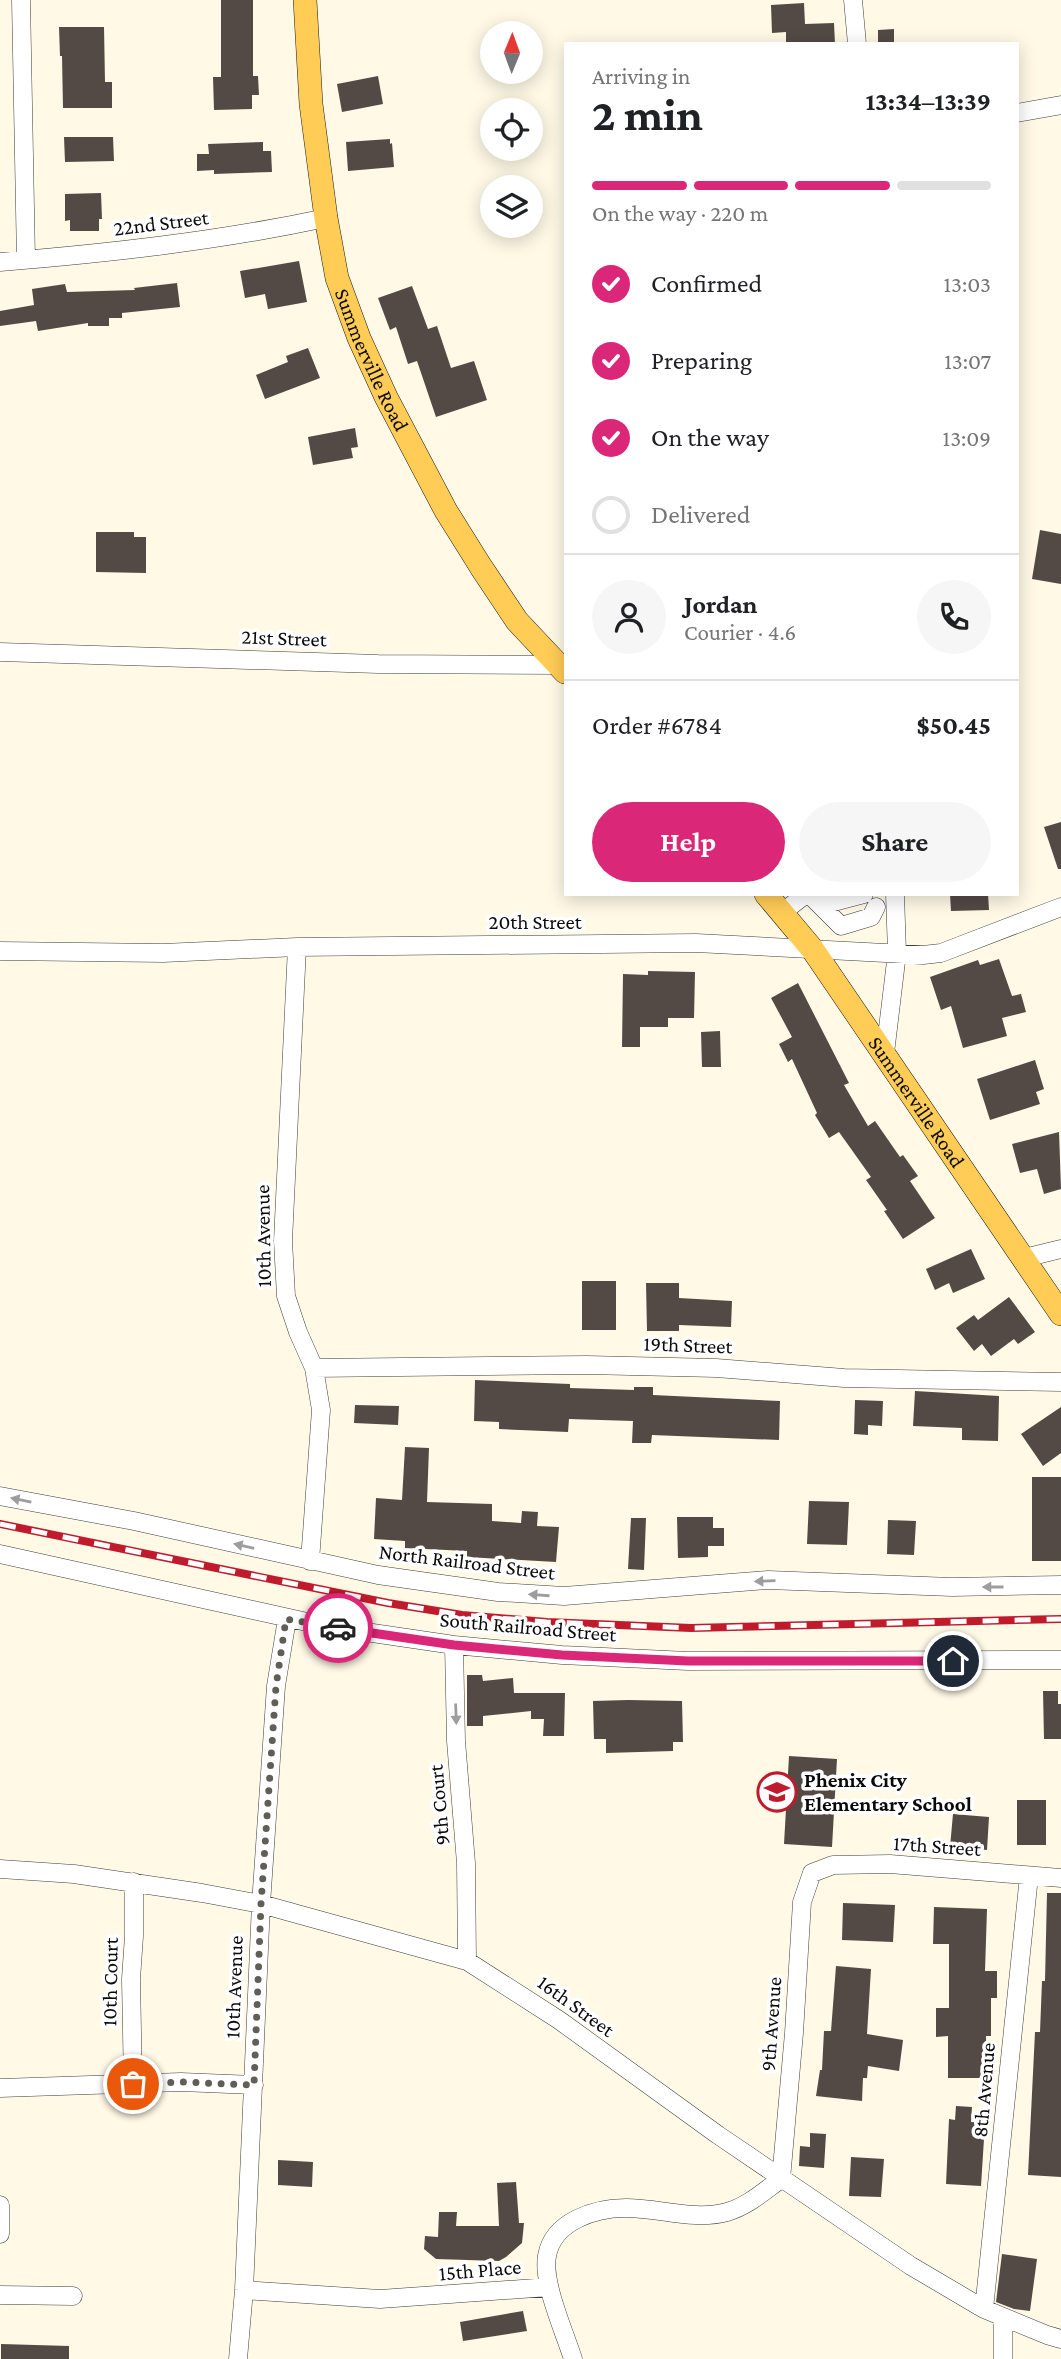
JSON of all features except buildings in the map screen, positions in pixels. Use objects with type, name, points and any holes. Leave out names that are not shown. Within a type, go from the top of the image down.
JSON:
[{"type":"main road","name":"Summerville Road","points":[[305,0],[311,104],[326,218],[337,278],[359,338],[386,397],[446,511],[517,621],[563,667]]},
{"type":"main road","name":"Summerville Road","points":[[768,896],[813,950],[1061,1314]]},
{"type":"street","points":[[21,0],[26,260]]},
{"type":"street","points":[[853,0],[857,42]]},
{"type":"street","points":[[1019,113],[1061,105]]},
{"type":"street","name":"22nd Street","points":[[0,262],[127,250],[255,233],[326,218]]},
{"type":"street","name":"21st Street","points":[[0,652],[563,667]]},
{"type":"street","points":[[783,912],[812,898],[896,899],[897,953],[885,1054]]},
{"type":"street","points":[[812,898],[841,926],[871,917],[868,899]]},
{"type":"street","name":"20th Street","points":[[0,951],[163,953],[297,947],[695,943],[813,950],[941,953],[1061,907]]},
{"type":"street","name":"10th Avenue","points":[[297,947],[285,1175],[284,1255],[286,1296],[314,1368],[321,1409],[310,1561]]},
{"type":"street","points":[[1024,1258],[1061,1249]]},
{"type":"street","name":"19th Street","points":[[314,1368],[587,1365],[716,1368],[844,1378],[1061,1382]]},
{"type":"street","name":"North Railroad Street","points":[[0,1496],[134,1521],[391,1577],[498,1592],[564,1596],[768,1580],[952,1587],[1061,1585]]},
{"type":"street","name":"South Railroad Street","points":[[0,1554],[176,1591],[286,1619],[454,1645],[562,1655],[688,1661],[1061,1660]]},
{"type":"street","name":"10th Avenue","points":[[238,2359],[244,2290],[261,1904],[276,1686],[286,1619]]},
{"type":"street","name":"9th Court","points":[[454,1645],[456,1741],[467,1863],[467,1961]]},
{"type":"street","name":"17th Street","points":[[812,1873],[833,1865],[890,1864],[1061,1878]]},
{"type":"street","name":"16th Street","points":[[0,1869],[74,1874],[134,1882],[261,1904],[467,1961],[559,2020],[781,2179],[911,2266],[984,2309],[1061,2339]]},
{"type":"street","name":"9th Avenue","points":[[781,2179],[802,1902],[812,1873]]},
{"type":"street","name":"8th Avenue","points":[[984,2309],[1029,1876]]},
{"type":"street","name":"10th Court","points":[[133,2084],[131,1979],[134,1882]]},
{"type":"street","points":[[0,2088],[181,2082],[254,2085]]},
{"type":"street","name":"15th Place","points":[[244,2290],[380,2299],[549,2287],[547,2256],[556,2234],[575,2219],[597,2211],[626,2208],[704,2216],[727,2212],[748,2204],[781,2179]]},
{"type":"street","points":[[0,2206],[0,2234]]},
{"type":"street","points":[[549,2287],[573,2359]]},
{"type":"street","points":[[0,2295],[73,2296]]},
{"type":"street","points":[[1003,2318],[1003,2359]]},
{"type":"railway","points":[[0,1524],[388,1603],[462,1615],[547,1622],[691,1628],[1061,1619]]},
{"type":"way so far","points":[[133,2084],[181,2082],[254,2085],[261,1904],[276,1686],[286,1619],[338,1628]]},
{"type":"place","name":"Phenix City Elementary School","points":[[777,1792]]},
{"type":"route","points":[[338,1628],[454,1645],[562,1655],[688,1661],[953,1661]]}]
